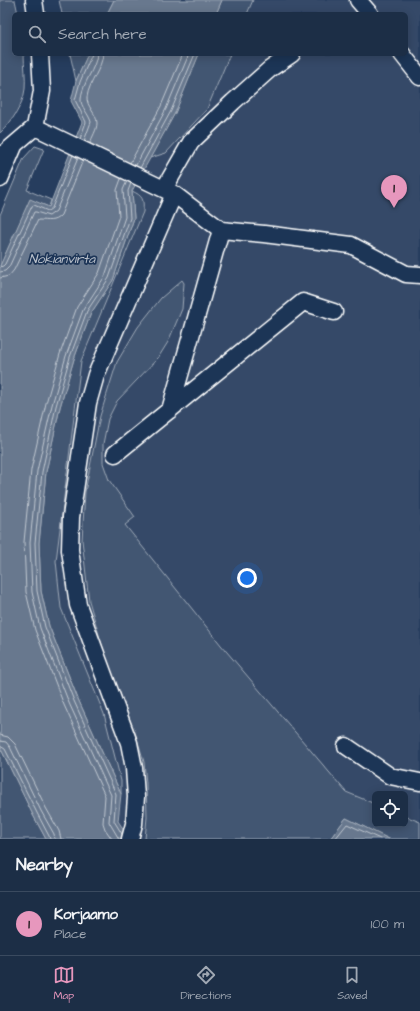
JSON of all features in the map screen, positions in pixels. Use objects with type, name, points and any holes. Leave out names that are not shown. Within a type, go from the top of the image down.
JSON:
[{"type":"lane","points":[[34,0],[36,12]]},
{"type":"lane","points":[[358,0],[368,12]]},
{"type":"lane","points":[[0,157],[35,127],[42,91],[40,56]]},
{"type":"lane","points":[[132,831],[136,797],[134,768],[129,743],[78,604],[70,550],[71,517],[88,402],[96,374],[169,192],[191,142],[238,97],[270,69],[289,56]]},
{"type":"lane","points":[[404,56],[420,77]]},
{"type":"lane","points":[[35,127],[169,192],[221,230],[351,245],[406,274],[420,275]]},
{"type":"lane","points":[[0,179],[14,145]]},
{"type":"lane","points":[[170,410],[221,230]]},
{"type":"lane","points":[[115,454],[303,302],[334,312]]},
{"type":"lane","points":[[346,746],[390,776],[420,782]]},
{"type":"shaded area","points":[[0,0],[15,0],[18,12],[12,12],[12,56],[24,56],[25,89],[22,101],[13,118],[0,133]]},
{"type":"shaded area","points":[[59,0],[114,0],[108,12],[62,12]]},
{"type":"shaded area","points":[[222,0],[420,0],[420,839],[389,839],[346,818],[330,839],[130,839],[118,821],[121,794],[49,626],[46,472],[132,191],[175,113],[198,56],[408,56],[408,12],[217,12]]},
{"type":"shaded area","points":[[222,0],[253,0],[248,12],[217,12]]},
{"type":"shaded area","points":[[70,56],[87,56],[76,81]]},
{"type":"shaded area","points":[[198,56],[229,56],[207,109],[166,153],[150,158],[175,113]]},
{"type":"shaded area","points":[[35,146],[44,149],[27,190],[51,200],[49,207],[30,200],[0,266],[0,215],[24,158]]},
{"type":"shaded area","points":[[132,191],[141,196],[143,212],[81,361],[56,561],[61,608],[104,714],[121,781],[121,794],[78,699],[49,626],[41,591],[39,543],[46,472],[60,407],[74,359],[91,313],[113,280],[134,218]]},
{"type":"shaded area","points":[[182,280],[184,283],[182,309],[168,342],[158,358],[117,401],[108,419],[103,444],[103,463],[109,480],[135,517],[125,525],[221,645],[346,792],[372,803],[372,827],[408,827],[408,817],[420,822],[420,839],[389,839],[346,818],[330,839],[145,839],[147,817],[144,762],[136,735],[105,655],[89,601],[82,540],[85,492],[100,416],[117,362],[138,327],[161,298]]},
{"type":"shaded area","points":[[0,747],[33,815],[46,839],[0,839]]},
{"type":"water","points":[[114,0],[222,0],[217,12],[108,12]]},
{"type":"water","name":"Nokianvirta","points":[[87,56],[198,56],[175,113],[132,191],[134,218],[113,280],[91,313],[74,359],[60,407],[46,472],[39,543],[41,591],[49,626],[78,699],[121,794],[118,821],[130,839],[46,839],[0,747],[0,266],[30,199],[49,207],[82,122],[71,101],[76,81]]},
{"type":"water","points":[[346,818],[389,839],[330,839]]},
{"type":"place","name":"Korjaamo","points":[[394,208]]}]
